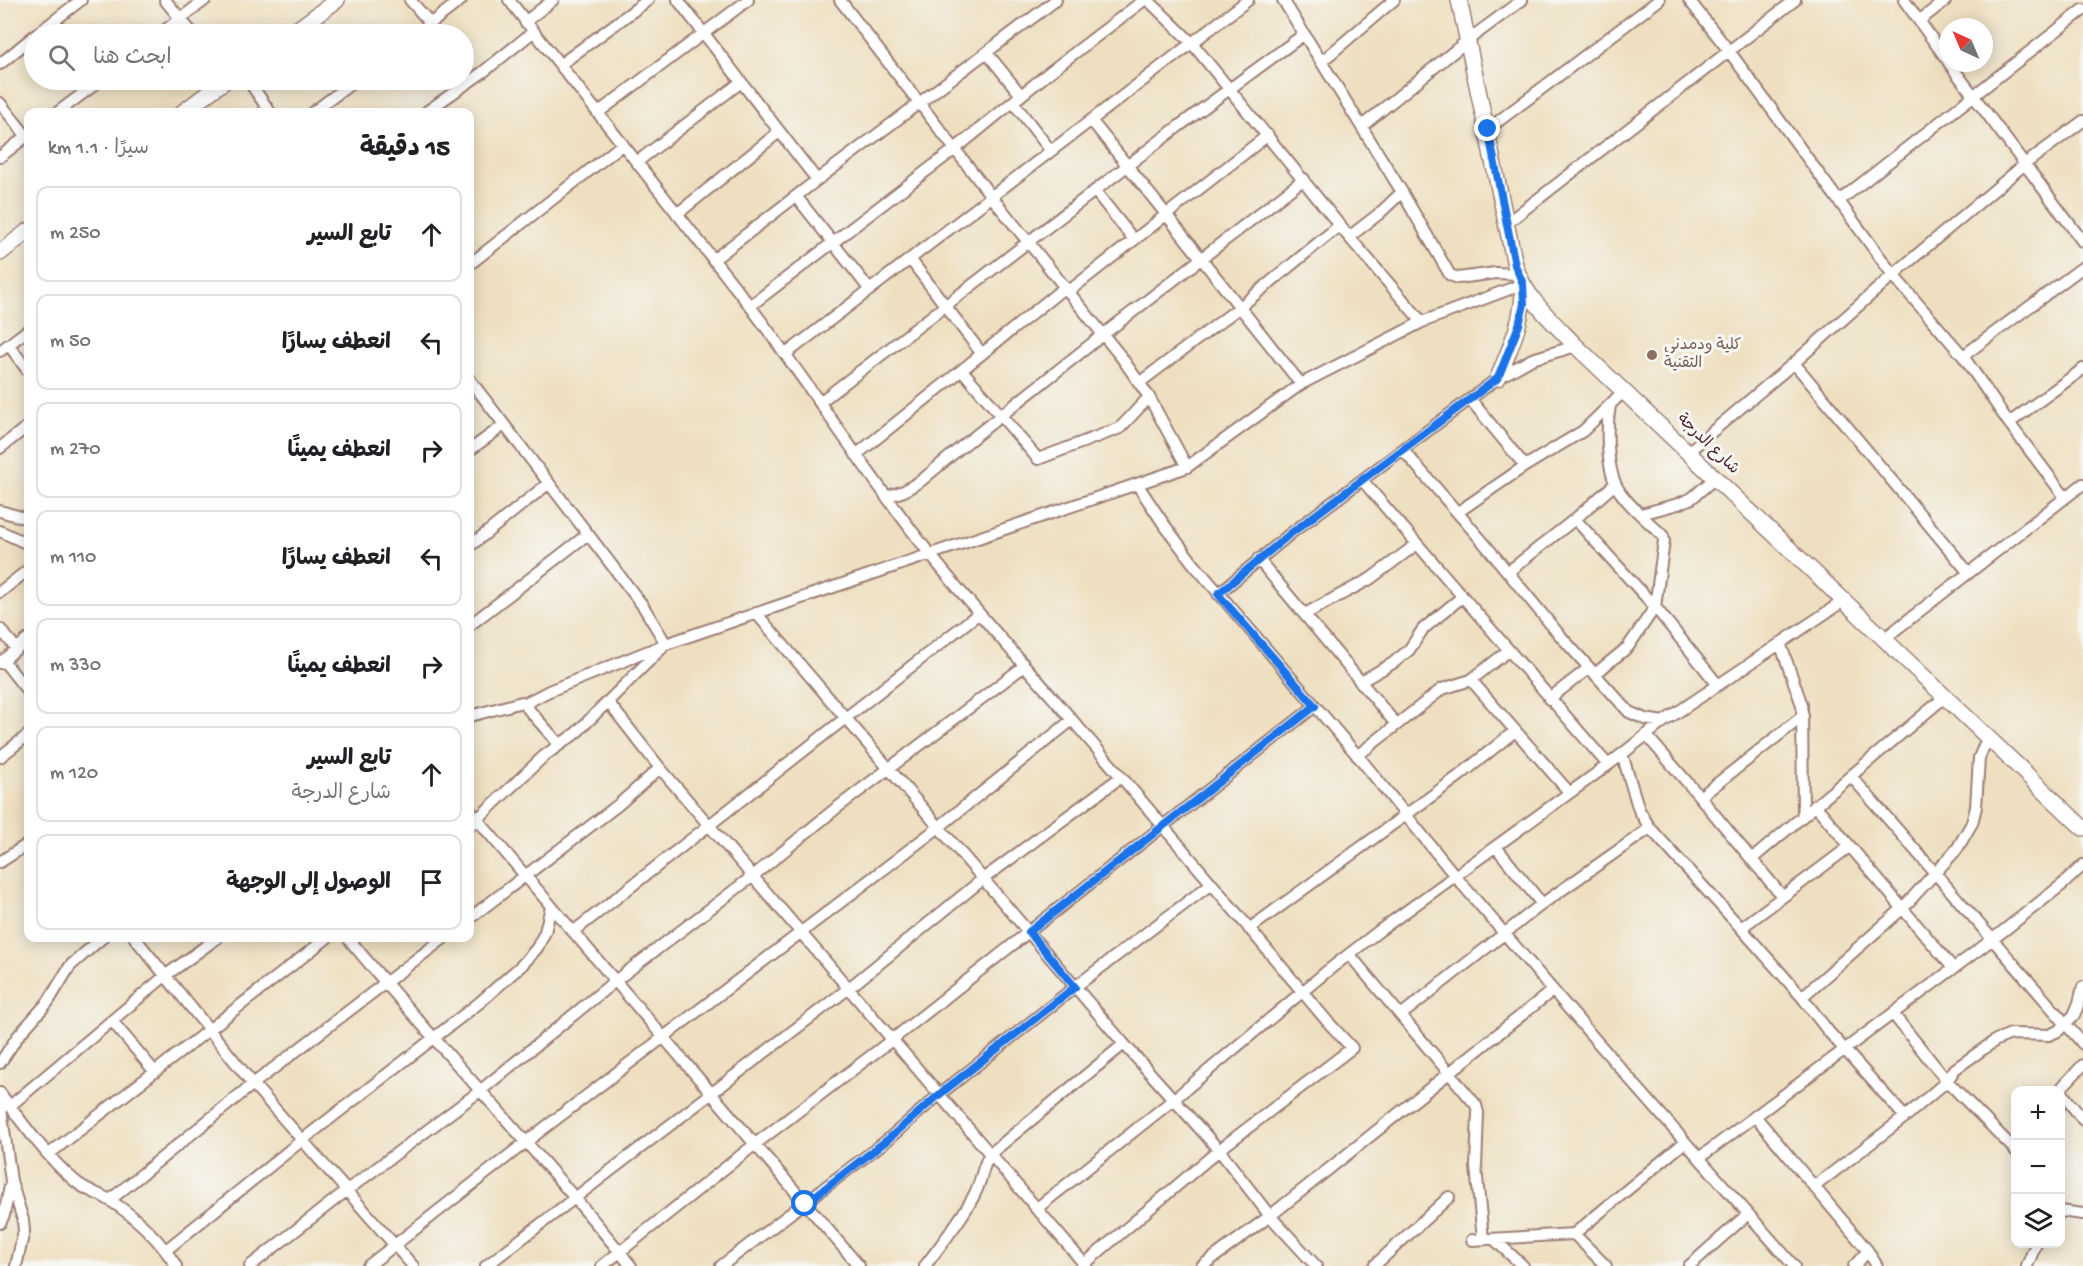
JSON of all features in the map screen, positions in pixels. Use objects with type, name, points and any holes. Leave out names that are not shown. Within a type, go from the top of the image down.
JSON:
[{"type":"street","points":[[50,24],[81,0]]},
{"type":"street","points":[[165,0],[184,24]]},
{"type":"street","points":[[173,24],[205,0]]},
{"type":"street","points":[[291,24],[323,0]]},
{"type":"street","points":[[305,24],[337,0]]},
{"type":"street","points":[[410,0],[431,24],[461,0]]},
{"type":"street","points":[[509,0],[750,306],[886,497],[978,614],[1072,720],[1352,1048],[1219,1150],[1084,1265],[660,768],[608,702]]},
{"type":"street","points":[[525,22],[553,0]]},
{"type":"street","points":[[561,64],[648,0]]},
{"type":"street","points":[[678,0],[817,180]]},
{"type":"street","points":[[599,112],[748,0]]},
{"type":"street","points":[[840,0],[992,196],[1104,334],[1149,397],[1187,467]]},
{"type":"street","points":[[713,260],[1056,0]]},
{"type":"street","points":[[750,306],[1146,0],[1192,43],[1349,237],[1422,322]]},
{"type":"street","points":[[786,354],[1248,0]]},
{"type":"street","points":[[1283,0],[1362,126],[1450,275],[1458,278],[1496,273],[1520,279]]},
{"type":"street","points":[[1321,62],[1394,0]]},
{"type":"street","name":"شارع الدرجة","points":[[1459,0],[1520,279],[1540,307],[1576,346],[1886,638],[2083,828]]},
{"type":"street","points":[[1362,126],[1468,40],[1522,0]]},
{"type":"street","points":[[1488,129],[1659,0]]},
{"type":"street","points":[[1689,0],[1893,274],[1963,356],[2009,423],[2065,497]]},
{"type":"street","points":[[1507,223],[1795,0]]},
{"type":"street","points":[[1904,0],[1939,48]]},
{"type":"street","points":[[1919,21],[1946,0]]},
{"type":"street","points":[[1839,201],[2083,10]]},
{"type":"street","points":[[474,78],[533,32]]},
{"type":"street","points":[[820,402],[947,306],[1028,241],[1303,35]]},
{"type":"street","points":[[0,64],[24,45]]},
{"type":"street","points":[[987,53],[1051,151]]},
{"type":"street","points":[[1956,72],[2083,242]]},
{"type":"street","points":[[637,162],[741,82]]},
{"type":"street","points":[[63,108],[88,90]]},
{"type":"street","points":[[188,108],[213,90]]},
{"type":"street","points":[[255,90],[267,108]]},
{"type":"street","points":[[318,108],[343,90]]},
{"type":"street","points":[[432,108],[457,90]]},
{"type":"street","points":[[0,103],[24,131]]},
{"type":"street","points":[[1091,120],[1301,384]]},
{"type":"street","points":[[1688,452],[1794,363],[1893,274],[2025,165],[2083,121]]},
{"type":"street","points":[[677,214],[779,132]]},
{"type":"street","points":[[856,455],[982,354],[1167,215],[1268,135]]},
{"type":"street","points":[[0,157],[24,139]]},
{"type":"street","points":[[474,261],[623,144]]},
{"type":"street","points":[[886,497],[904,491],[922,480],[1104,334],[1304,179]]},
{"type":"street","points":[[1095,191],[1134,240]]},
{"type":"street","points":[[1349,237],[1402,192]]},
{"type":"street","points":[[796,196],[870,290]]},
{"type":"street","points":[[1139,383],[1240,308],[1340,225]]},
{"type":"street","points":[[0,253],[24,234]]},
{"type":"street","points":[[910,259],[982,354]]},
{"type":"street","points":[[1963,356],[2083,267]]},
{"type":"street","points":[[524,704],[666,644],[1187,467],[1301,384],[1422,322],[1520,279]]},
{"type":"street","points":[[1498,378],[1519,325],[1524,304],[1520,279]]},
{"type":"street","points":[[24,333],[5,348],[24,367]]},
{"type":"street","points":[[1218,594],[1258,559],[1498,378],[1532,359],[1576,346]]},
{"type":"street","points":[[1794,363],[1969,573]]},
{"type":"street","points":[[2009,423],[2083,369]]},
{"type":"street","points":[[962,370],[1035,458],[1042,459],[1120,428],[1149,397]]},
{"type":"street","points":[[474,385],[643,606],[666,644]]},
{"type":"street","points":[[1458,512],[1525,466],[1583,431],[1624,391]]},
{"type":"street","points":[[1470,399],[1525,466]]},
{"type":"street","points":[[1549,699],[1628,647],[1654,607],[1664,538],[1623,496],[1615,484],[1607,438],[1610,405]]},
{"type":"street","points":[[474,447],[504,425]]},
{"type":"street","points":[[0,448],[24,429]]},
{"type":"street","points":[[1403,450],[1629,712],[1636,717],[1663,722]]},
{"type":"street","points":[[1641,514],[1692,498],[1715,478]]},
{"type":"street","points":[[1362,480],[1608,765]]},
{"type":"street","points":[[474,543],[549,483]]},
{"type":"street","points":[[1137,484],[1162,523],[1218,594],[1315,706],[1456,877],[1790,1264]]},
{"type":"street","points":[[1508,572],[1615,484]]},
{"type":"street","points":[[1886,638],[2083,484]]},
{"type":"street","points":[[0,511],[24,518]]},
{"type":"street","points":[[1575,519],[1654,607],[1718,685]]},
{"type":"street","points":[[0,531],[24,542]]},
{"type":"street","points":[[474,622],[588,534]]},
{"type":"street","points":[[1305,614],[1370,579],[1417,544]]},
{"type":"street","points":[[1258,559],[1396,724]]},
{"type":"street","points":[[0,592],[24,573]]},
{"type":"street","points":[[1360,682],[1393,663],[1409,650],[1423,629],[1462,597]]},
{"type":"street","points":[[1036,1209],[1388,924],[1497,847],[1663,722],[1845,600]]},
{"type":"street","points":[[756,613],[1124,1044],[1219,1150],[1270,1216],[1316,1266]]},
{"type":"street","points":[[573,932],[978,614]]},
{"type":"street","points":[[0,629],[17,649]]},
{"type":"street","points":[[24,643],[1,661],[24,687]]},
{"type":"street","points":[[1780,643],[1799,695],[1803,716],[1803,816]]},
{"type":"street","points":[[474,817],[544,756],[576,733],[666,644]]},
{"type":"street","points":[[1357,756],[1442,688],[1471,680],[1508,651]]},
{"type":"street","points":[[250,1266],[480,1090],[834,810],[1023,667]]},
{"type":"street","points":[[1471,680],[1569,792]]},
{"type":"street","points":[[1752,859],[1946,696]]},
{"type":"street","points":[[474,715],[519,702],[524,704],[559,744]]},
{"type":"street","points":[[602,1266],[754,1145],[893,1040],[1315,706]]},
{"type":"street","points":[[1700,797],[1803,716]]},
{"type":"street","points":[[368,1266],[939,826],[1072,720]]},
{"type":"street","points":[[1249,929],[1459,776],[1515,731]]},
{"type":"street","points":[[1647,736],[1782,896]]},
{"type":"street","points":[[1802,997],[1902,909],[1957,849],[1976,807],[1979,758],[1988,736]]},
{"type":"street","points":[[0,757],[24,738]]},
{"type":"street","points":[[1622,754],[1639,810],[1650,828],[1802,997],[1845,1050],[1905,1117]]},
{"type":"street","points":[[474,915],[618,805],[660,768]]},
{"type":"street","points":[[1851,776],[2083,1044]]},
{"type":"street","points":[[486,1266],[849,988],[983,879],[1121,777]]},
{"type":"street","points":[[1815,805],[1953,968]]},
{"type":"street","points":[[474,821],[524,875],[859,1266]]},
{"type":"street","points":[[1401,1015],[1542,904],[1650,828]]},
{"type":"street","points":[[0,862],[24,847]]},
{"type":"street","points":[[1497,847],[1542,904]]},
{"type":"street","points":[[1741,928],[1849,847]]},
{"type":"street","points":[[1699,1158],[1993,939],[2063,884],[2083,865]]},
{"type":"street","points":[[724,1265],[886,1141],[940,1094],[1075,987],[1211,884]]},
{"type":"street","points":[[166,1250],[301,1141],[435,1038],[522,965],[537,948],[546,932],[551,907]]},
{"type":"street","points":[[0,1063],[18,1036],[48,1002],[70,966],[97,942]]},
{"type":"street","points":[[138,942],[301,1141],[412,1266]]},
{"type":"street","points":[[5,1104],[112,1021],[165,976],[212,942]]},
{"type":"street","points":[[49,1154],[322,942]]},
{"type":"street","points":[[351,942],[631,1266]]},
{"type":"street","points":[[110,1200],[253,1084],[439,942]]},
{"type":"street","points":[[1349,954],[1476,1106],[1478,1113],[1476,1167],[1489,1239],[1523,1266]]},
{"type":"street","points":[[1815,1186],[1905,1117],[1947,1081],[1955,1069],[2004,1036],[2049,1035],[2058,1031],[2067,1024],[2079,1003],[2083,987]]},
{"type":"street","points":[[1202,1266],[1270,1216],[1553,990]]},
{"type":"street","points":[[1893,1014],[1947,1081],[2011,1145]]},
{"type":"street","points":[[112,1021],[155,1072]]},
{"type":"street","points":[[925,1266],[971,1201],[978,1188],[984,1164],[990,1154],[1124,1044]]},
{"type":"street","points":[[2064,1086],[2066,1081],[2083,1065]]},
{"type":"street","points":[[0,1094],[5,1104],[66,1174],[78,1184],[110,1200],[156,1238],[176,1266]]},
{"type":"street","points":[[2065,1097],[2083,1120]]},
{"type":"street","points":[[5,1104],[11,1181],[23,1220],[24,1231],[16,1266]]},
{"type":"street","points":[[1755,1116],[1868,1251],[1877,1266]]},
{"type":"street","points":[[1472,1240],[1574,1234],[1685,1142]]},
{"type":"street","points":[[0,1223],[4,1215],[5,1191],[11,1181]]},
{"type":"street","points":[[1374,1266],[1449,1197]]},
{"type":"street","points":[[2065,1212],[2083,1214]]},
{"type":"street","points":[[1689,1266],[1748,1214]]},
{"type":"street","points":[[1574,1234],[1606,1266]]},
{"type":"street","points":[[2026,1266],[2034,1248]]},
{"type":"street","points":[[1854,1266],[1868,1251]]},
{"type":"place","name":"كلية ودمدني التقنية","points":[[1652,355]]},
{"type":"route","points":[[805,1204],[1075,987],[1029,932],[1315,706],[1218,594],[1290,534],[1498,378],[1519,325],[1524,304],[1523,284],[1515,265],[1488,129]]}]
